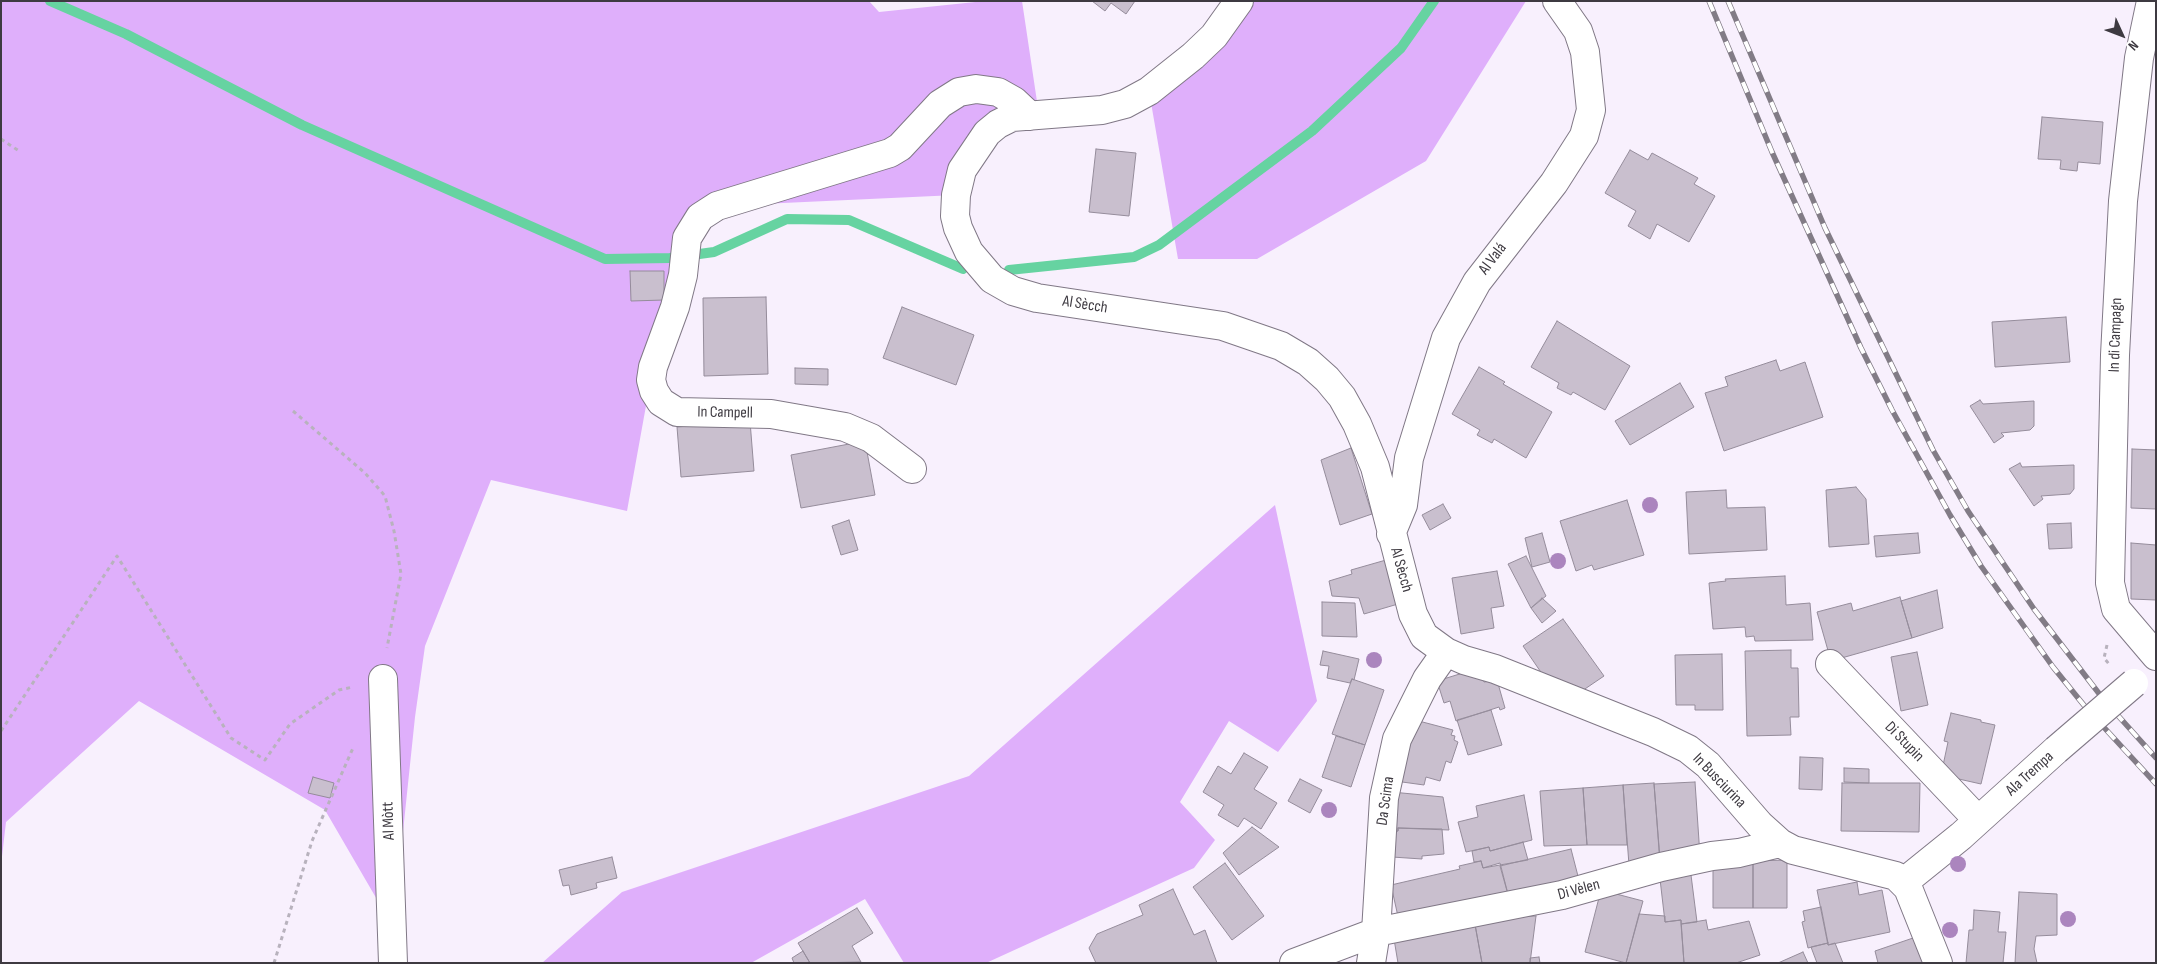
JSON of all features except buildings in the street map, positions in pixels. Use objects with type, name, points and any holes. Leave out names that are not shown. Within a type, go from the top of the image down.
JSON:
[{"type":"street","name":"Al Sècch","points":[[1240,1],[1214,36],[1193,56],[1165,80],[1126,104],[1102,110],[1012,118],[992,128],[972,152],[962,170],[956,195],[955,216],[958,228],[966,246],[980,265],[1001,285],[1036,298],[1222,326],[1281,346],[1308,362],[1327,379],[1342,397],[1357,424],[1375,467],[1413,614],[1424,636],[1446,652]]},
{"type":"street","name":"Al Valá","points":[[1391,534],[1403,505],[1408,458],[1446,338],[1477,282],[1554,183],[1584,136],[1590,110],[1586,52],[1578,31],[1557,1]]},
{"type":"street","name":"In di Campagn","points":[[2151,1],[2139,58],[2123,201],[2115,356],[2110,583],[2116,609],[2156,656]]},
{"type":"street","name":"In Campell","points":[[912,469],[871,438],[845,427],[771,414],[676,412],[661,402],[654,391],[651,380],[653,367],[676,307],[683,275],[687,238],[700,217],[718,206],[890,153],[900,147],[940,104],[958,92],[976,89],[998,92],[1014,101],[1030,116]]},
{"type":"street","name":"In Busciurina","points":[[1446,652],[1653,732],[1688,749],[1708,765],[1760,825],[1780,843],[1812,856],[1886,872],[1904,882]]},
{"type":"street","name":"Da Scima","points":[[1371,963],[1376,932],[1384,798],[1397,740],[1427,680],[1446,652]]},
{"type":"street","name":"Di Stupin","points":[[1830,664],[1978,820]]},
{"type":"street","name":"Ala Trempa","points":[[1904,882],[2156,666]]},
{"type":"street","name":"Al Mòtt","points":[[383,680],[393,963]]},
{"type":"street","name":"Di Vèlen","points":[[1294,963],[1376,932],[1562,895],[1661,867],[1712,856],[1739,853],[1780,843]]},
{"type":"street","points":[[1904,882],[1938,963]]},
{"type":"path","points":[[1,139],[19,151]]},
{"type":"path","points":[[1,731],[117,556],[231,738],[265,760],[290,724],[339,690],[383,680],[400,574],[394,531],[385,496],[364,473],[293,411]]},
{"type":"path","points":[[274,963],[312,841],[355,742]]},
{"type":"shaded area","points":[[1,1],[869,1],[879,12],[985,1],[1022,1],[1039,115],[1012,117],[956,195],[718,206],[700,217],[653,367],[627,511],[491,480],[425,646],[415,717],[393,927],[325,810],[139,701],[6,822],[1,865]]},
{"type":"shaded area","points":[[1239,1],[1526,1],[1426,161],[1257,259],[1178,259],[1149,91]]},
{"type":"shaded area","points":[[1275,505],[1317,701],[1278,752],[1229,721],[1180,802],[1215,840],[1194,868],[986,963],[904,963],[865,899],[751,963],[542,963],[622,892],[969,776]]},
{"type":"waterway","points":[[50,1],[126,34],[302,125],[605,259],[670,258],[714,252],[787,219],[849,220],[963,269]]},
{"type":"waterway","points":[[1009,270],[1134,257],[1159,245],[1312,131],[1401,48],[1434,1]]},
{"type":"railway","points":[[1709,1],[1772,152],[1861,348],[1892,410],[1950,515],[1981,566],[2053,667],[2087,709],[2156,784]]},
{"type":"railway","points":[[1728,1],[1825,228],[1933,450],[1968,511],[2034,609],[2104,700],[2156,758]]}]
